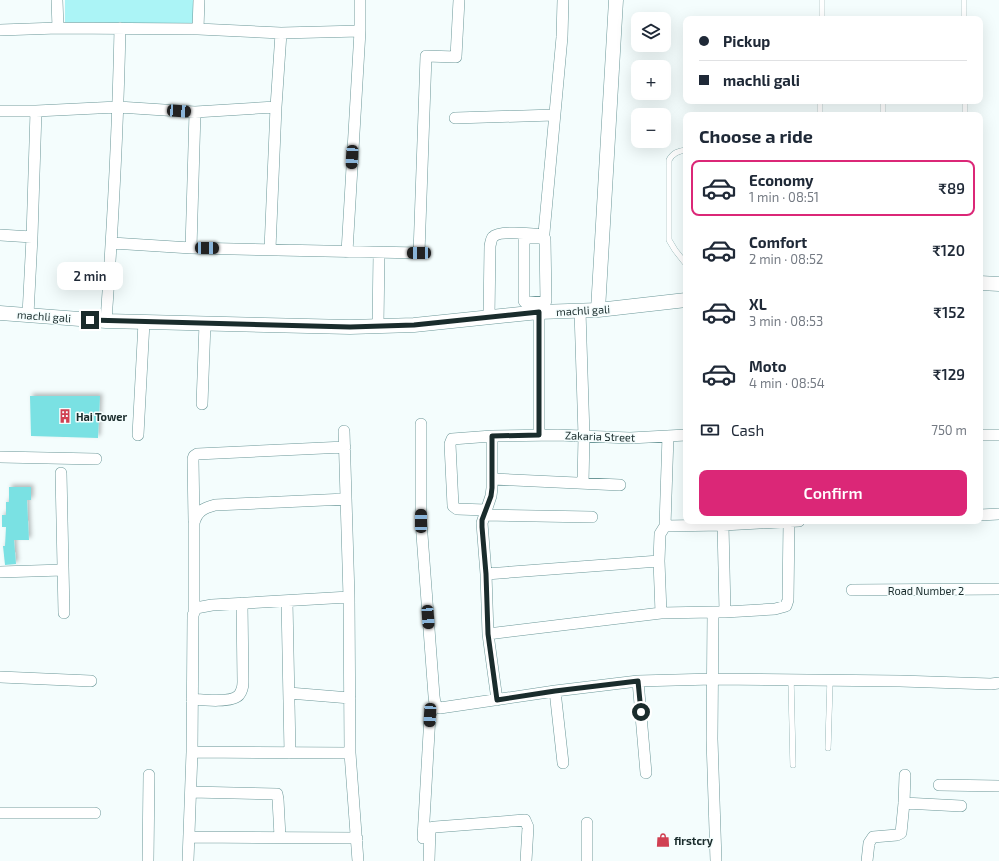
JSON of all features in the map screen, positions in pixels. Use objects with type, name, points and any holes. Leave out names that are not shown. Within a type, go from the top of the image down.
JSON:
[{"type":"street","points":[[57,0],[58,28]]},
{"type":"street","points":[[198,29],[199,0]]},
{"type":"street","points":[[347,252],[360,31],[360,0]]},
{"type":"street","points":[[112,243],[191,248],[419,253],[426,56],[456,57],[459,0]]},
{"type":"street","points":[[539,307],[524,301],[524,239],[543,235],[544,233],[562,37],[563,0]]},
{"type":"street","points":[[598,310],[616,0]]},
{"type":"street","points":[[106,321],[112,243],[120,28]]},
{"type":"street","points":[[0,30],[120,28],[198,29],[281,33],[360,31]]},
{"type":"street","points":[[270,249],[276,106],[281,33]]},
{"type":"street","points":[[0,110],[36,111],[118,107],[195,112],[276,106]]},
{"type":"street","points":[[28,315],[36,111]]},
{"type":"street","points":[[191,248],[195,112]]},
{"type":"street","points":[[454,118],[554,116]]},
{"type":"street","points":[[489,317],[490,246],[492,237],[504,233],[539,236],[545,239],[546,301],[539,307],[539,435]]},
{"type":"street","points":[[0,235],[32,237]]},
{"type":"street","points":[[378,326],[379,253]]},
{"type":"street","points":[[983,284],[999,284]]},
{"type":"street","name":"machli gali","points":[[0,313],[106,321],[342,327],[414,325],[489,317],[539,307],[580,311],[683,300]]},
{"type":"street","points":[[580,311],[584,436],[583,483]]},
{"type":"street","points":[[138,435],[144,322]]},
{"type":"street","points":[[202,404],[204,323]]},
{"type":"street","points":[[421,424],[421,521],[436,704],[430,715],[422,861]]},
{"type":"street","points":[[344,431],[349,598],[350,753],[358,861]]},
{"type":"street","name":"Zakaria Street","points":[[485,512],[457,509],[453,506],[450,444],[452,439],[514,435],[630,438],[683,435]]},
{"type":"street","points":[[983,435],[999,435]]},
{"type":"street","points":[[492,436],[491,496],[485,512],[482,527],[486,574],[488,634],[497,700]]},
{"type":"street","points":[[661,613],[659,561],[660,534],[665,526],[668,436]]},
{"type":"street","points":[[188,861],[192,752],[194,456],[197,454],[345,447]]},
{"type":"street","points":[[0,457],[96,459]]},
{"type":"street","points":[[61,473],[64,613]]},
{"type":"street","points":[[492,479],[620,485]]},
{"type":"street","points":[[194,523],[199,512],[215,505],[346,499]]},
{"type":"street","points":[[485,512],[592,517]]},
{"type":"street","points":[[983,515],[999,514]]},
{"type":"street","points":[[665,526],[745,524]]},
{"type":"street","points":[[488,634],[661,613],[725,612],[775,609],[786,606],[788,600],[789,524]]},
{"type":"street","points":[[723,525],[725,612]]},
{"type":"street","points":[[486,574],[659,561]]},
{"type":"street","points":[[0,572],[63,570]]},
{"type":"street","name":"Road Number 2","points":[[852,590],[999,589]]},
{"type":"street","points":[[194,611],[199,607],[205,606],[349,598]]},
{"type":"street","points":[[287,601],[290,753]]},
{"type":"street","points":[[192,699],[230,700],[238,696],[240,693],[243,682],[242,603]]},
{"type":"street","points":[[713,612],[712,739],[716,861]]},
{"type":"street","points":[[0,677],[91,681]]},
{"type":"street","points":[[436,704],[437,707],[443,709],[555,691],[638,681],[713,679],[999,683]]},
{"type":"street","points":[[638,681],[646,773]]},
{"type":"street","points":[[555,691],[563,763]]},
{"type":"street","points":[[289,693],[350,698]]},
{"type":"street","points":[[192,752],[350,753]]},
{"type":"street","points":[[867,861],[869,843],[873,837],[896,836],[901,833],[905,775]]},
{"type":"street","points":[[148,861],[149,776]]},
{"type":"street","points":[[939,785],[999,786]]},
{"type":"street","points":[[190,792],[277,794],[280,838]]},
{"type":"street","points":[[904,803],[961,806]]},
{"type":"street","points":[[0,812],[95,813]]},
{"type":"street","points":[[429,861],[430,828],[525,820],[528,827],[526,861]]},
{"type":"street","points":[[587,823],[587,861]]},
{"type":"street","points":[[189,836],[357,838]]},
{"type":"lane","points":[[822,0],[822,16]]},
{"type":"lane","points":[[964,0],[964,16]]},
{"type":"lane","points":[[683,151],[676,152],[669,160],[668,226],[671,245],[683,260]]},
{"type":"lane","points":[[791,680],[793,765]]},
{"type":"lane","points":[[828,748],[830,681]]},
{"type":"shaded area","points":[[65,0],[195,0],[195,25],[65,24]]},
{"type":"building","name":"Hai Tower","points":[[30,396],[100,396],[98,438],[31,436]]},
{"type":"building","points":[[9,487],[31,487],[31,500],[27,500],[29,540],[14,540],[16,564],[5,565],[3,546],[5,546],[6,527],[2,527],[2,515],[6,515],[6,502],[9,502]]},
{"type":"place","name":"Hai Tower","points":[[65,416]]},
{"type":"place","name":"firstcry","points":[[663,840]]},
{"type":"route","points":[[90,320],[350,327],[414,325],[539,312],[539,435],[492,436],[492,488],[489,504],[482,523],[486,574],[488,634],[497,700],[638,681],[641,712]]}]
